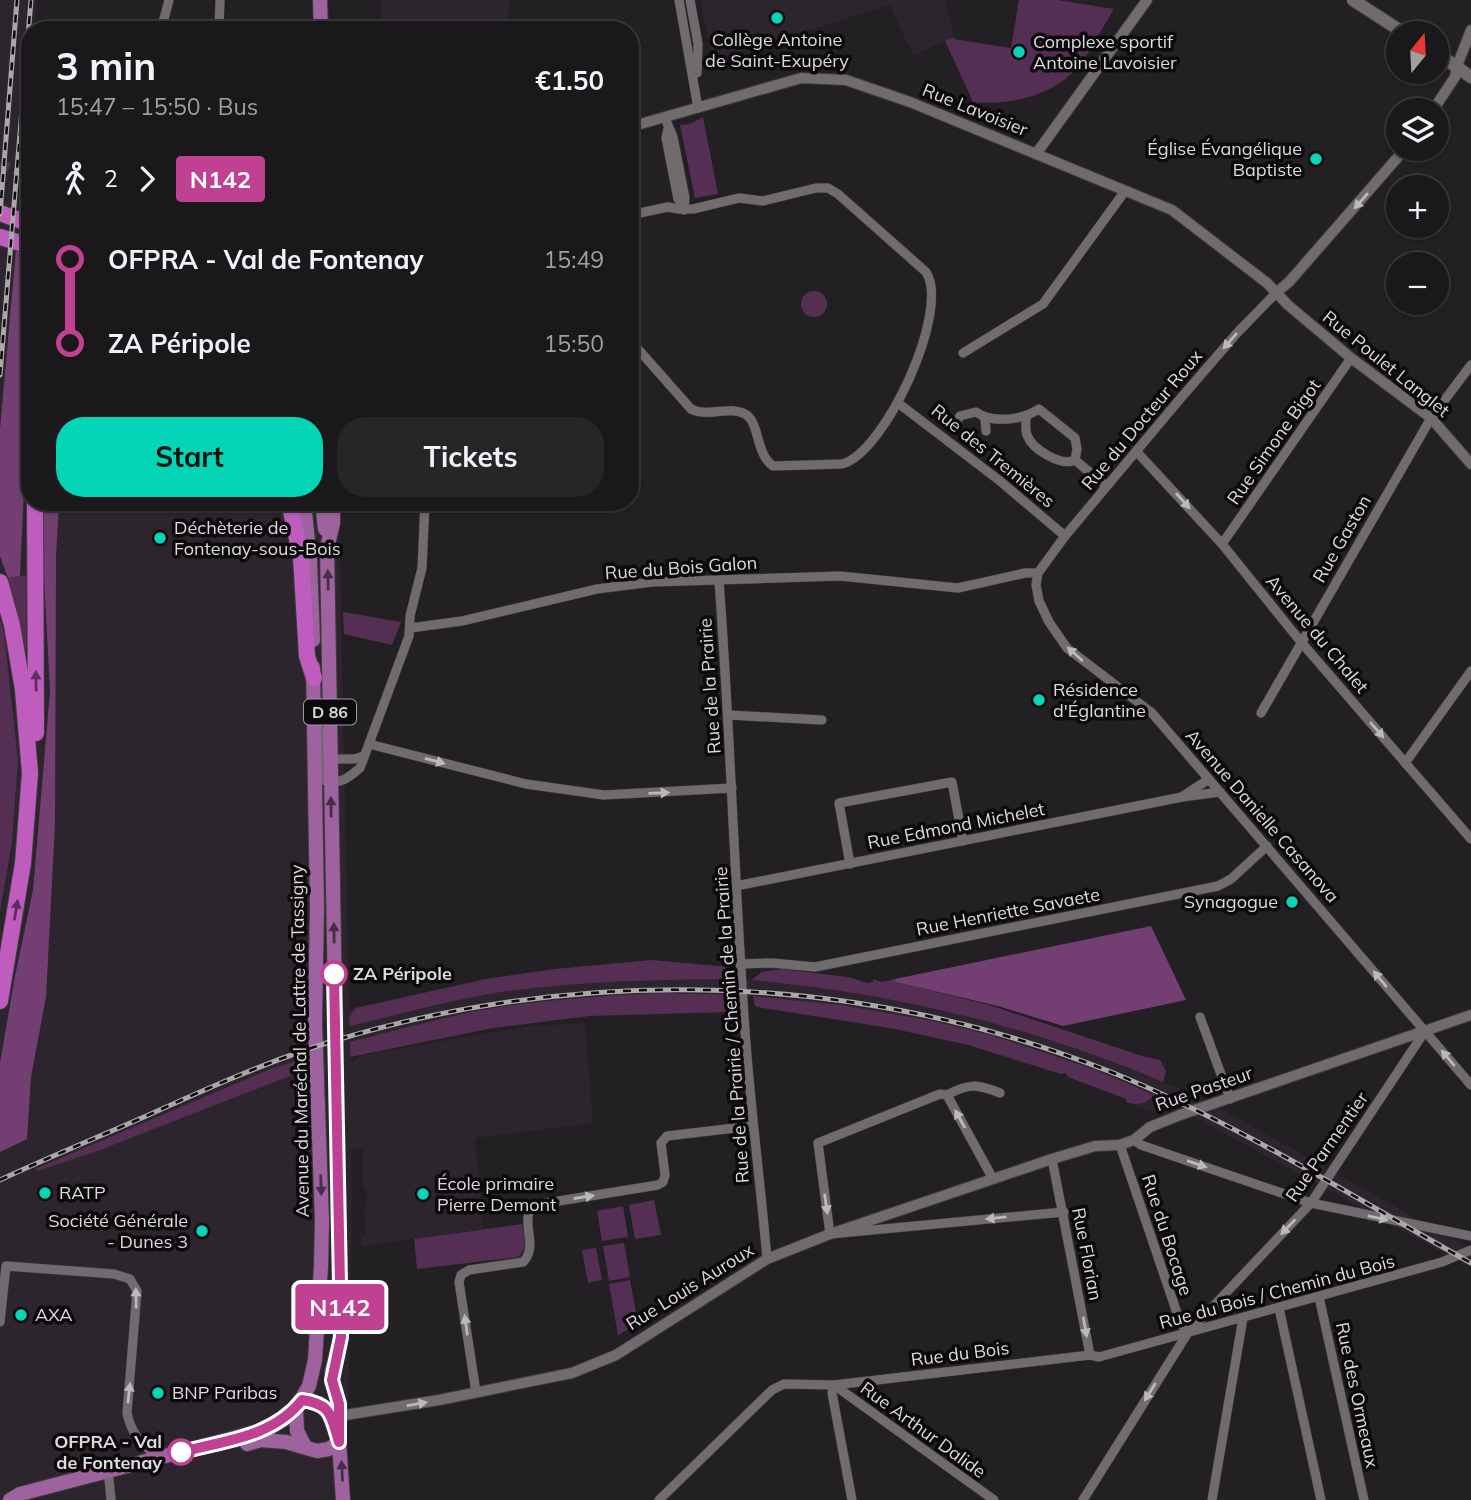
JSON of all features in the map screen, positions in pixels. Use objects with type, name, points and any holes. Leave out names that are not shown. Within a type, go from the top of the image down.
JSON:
[{"type":"highway","points":[[0,213],[21,221]]},
{"type":"highway","points":[[0,237],[21,243]]},
{"type":"highway","points":[[30,773],[36,761],[35,511]]},
{"type":"highway","points":[[291,511],[302,557],[307,656],[314,678]]},
{"type":"highway","points":[[0,582],[12,625],[23,690],[30,773],[23,863],[0,1001]]},
{"type":"main road","points":[[320,0],[321,21]]},
{"type":"main road","points":[[1353,0],[1386,21]]},
{"type":"main road","points":[[1449,61],[1466,72],[1471,89]]},
{"type":"main road","name":"D 86","points":[[305,511],[311,573],[314,678]]},
{"type":"main road","points":[[323,511],[327,548]]},
{"type":"main road","name":"Avenue du Maréchal de Lattre de Tassigny","points":[[333,511],[327,548],[341,1328],[332,1383],[339,1404],[343,1500]]},
{"type":"main road","name":"Avenue du Maréchal de Lattre de Tassigny","points":[[299,1404],[313,1372],[322,1242],[316,1024],[314,678]]},
{"type":"main road","points":[[10,1500],[20,1494],[268,1429],[284,1420],[299,1404],[316,1402],[327,1409],[339,1442],[323,1451],[286,1442],[257,1441],[110,1491],[38,1500]]},
{"type":"main road","points":[[299,1404],[298,1431],[305,1447]]},
{"type":"street","points":[[163,21],[169,0]]},
{"type":"street","points":[[219,21],[220,0]]},
{"type":"street","points":[[679,0],[701,107]]},
{"type":"street","points":[[690,0],[698,44],[696,67],[701,107]]},
{"type":"street","points":[[1036,154],[1147,0]]},
{"type":"street","points":[[1441,98],[1455,77],[1466,72],[1471,30]]},
{"type":"street","name":"Rue Lavoisier","points":[[639,126],[666,123],[701,107],[796,79],[841,79],[880,91],[1177,214],[1277,292]]},
{"type":"street","points":[[666,123],[673,137],[685,198],[683,207]]},
{"type":"street","points":[[1277,292],[1289,282],[1395,161]]},
{"type":"street","points":[[639,213],[739,198],[763,201],[816,188],[828,188],[920,267],[931,281],[932,296],[918,359],[898,403],[853,461],[842,464],[778,467],[769,463],[763,456],[748,416],[741,412],[705,414],[691,409],[639,350]]},
{"type":"street","points":[[963,353],[1043,304],[1125,191]]},
{"type":"street","name":"Rue Poulet Langlet","points":[[1277,292],[1288,305],[1351,358],[1431,418],[1471,464]]},
{"type":"street","name":"Rue du Docteur Roux","points":[[1038,573],[1106,486],[1237,334],[1277,292]]},
{"type":"street","name":"Rue Simone Bigot","points":[[1222,544],[1351,358]]},
{"type":"street","name":"Rue Gaston","points":[[1261,713],[1431,418],[1471,365]]},
{"type":"street","name":"Rue des Tremières","points":[[898,403],[1000,481],[1065,536]]},
{"type":"street","points":[[955,424],[960,416],[976,412],[985,419],[1026,417],[1039,409],[1072,435],[1077,443],[1075,460]]},
{"type":"street","points":[[1026,417],[1026,432],[1031,440],[1060,462],[1075,460]]},
{"type":"street","points":[[985,419],[986,431]]},
{"type":"street","name":"Avenue du Chalet","points":[[1136,451],[1222,544],[1301,642],[1471,839]]},
{"type":"street","points":[[1075,460],[1106,486]]},
{"type":"street","points":[[313,720],[321,733],[325,781],[344,781],[360,768],[409,636],[422,568],[425,511]]},
{"type":"street","name":"Rue du Bois Galon","points":[[410,628],[462,621],[597,589],[652,582],[840,576],[958,588],[1026,573],[1038,573]]},
{"type":"street","name":"Avenue Danielle Casanova","points":[[1038,573],[1036,585],[1039,601],[1061,640],[1086,664],[1145,706],[1471,1085]]},
{"type":"street","name":"Rue de la Prairie","points":[[719,581],[732,788]]},
{"type":"street","points":[[1405,763],[1471,671]]},
{"type":"street","points":[[729,715],[822,720]]},
{"type":"street","points":[[369,744],[526,784],[604,795],[732,788]]},
{"type":"street","points":[[330,759],[354,759],[364,756]]},
{"type":"street","name":"Rue Edmond Michelet","points":[[1182,797],[1209,779]]},
{"type":"street","points":[[850,864],[839,803],[952,782],[963,841]]},
{"type":"street","name":"Rue de la Prairie / Chemin de la Prairie","points":[[732,788],[740,964],[752,1126],[767,1259]]},
{"type":"street","name":"Rue Edmond Michelet","points":[[736,886],[1182,797],[1220,792]]},
{"type":"street","name":"Rue Henriette Savaete","points":[[740,964],[772,963],[815,967],[1218,886],[1231,879],[1267,846]]},
{"type":"street","name":"Rue Pasteur","points":[[830,1234],[1052,1159],[1095,1146],[1120,1145],[1134,1140],[1150,1127],[1471,1015]]},
{"type":"street","points":[[1200,1017],[1230,1099]]},
{"type":"street","name":"Rue Parmentier","points":[[1083,1500],[1187,1334],[1311,1203],[1425,1031]]},
{"type":"street","points":[[830,1234],[818,1143],[940,1094],[947,1095],[965,1085],[984,1087],[1000,1093]]},
{"type":"street","points":[[947,1095],[993,1179]]},
{"type":"street","points":[[476,1392],[459,1282],[461,1275],[469,1270],[523,1262],[529,1257],[531,1249],[527,1215],[534,1205],[663,1182],[665,1175],[661,1143],[667,1136],[752,1126]]},
{"type":"street","points":[[1134,1140],[1141,1145],[1311,1203],[1471,1236]]},
{"type":"street","name":"Rue du Bocage","points":[[1120,1145],[1178,1316],[1187,1334]]},
{"type":"street","name":"Rue Florian","points":[[1052,1159],[1090,1355]]},
{"type":"street","name":"Rue Louis Auroux","points":[[339,1416],[572,1373],[616,1355],[767,1259],[830,1234],[1064,1212]]},
{"type":"street","name":"Rue du Bois / Chemin du Bois","points":[[1090,1355],[1099,1357],[1187,1334],[1471,1251]]},
{"type":"street","points":[[0,1322],[6,1266],[114,1275],[130,1279],[137,1291],[127,1413],[135,1436],[158,1458]]},
{"type":"street","name":"Rue des Ormeaux","points":[[1319,1297],[1364,1500]]},
{"type":"street","points":[[1279,1308],[1321,1500]]},
{"type":"street","points":[[1212,1500],[1243,1318]]},
{"type":"street","name":"Rue du Bois","points":[[659,1500],[772,1390],[784,1384],[834,1385],[1090,1355]]},
{"type":"street","points":[[834,1385],[832,1393],[852,1500]]},
{"type":"street","name":"Rue Arthur Dalide","points":[[834,1385],[994,1500]]},
{"type":"shaded area","points":[[0,0],[37,0],[36,21],[21,21],[21,511],[339,511],[349,1009],[486,979],[651,960],[729,967],[734,979],[752,979],[762,972],[781,969],[848,977],[867,983],[873,982],[873,979],[882,982],[895,979],[897,982],[989,1005],[1160,1060],[1166,1071],[1163,1082],[1200,1097],[1471,1249],[1471,1268],[1180,1109],[1161,1115],[1126,1102],[1126,1098],[1068,1077],[1066,1073],[1061,1074],[968,1045],[890,1028],[763,1008],[755,1006],[753,996],[736,995],[734,1006],[728,1012],[599,1015],[493,1028],[350,1057],[352,1064],[359,1056],[521,1027],[585,1023],[593,1123],[475,1138],[483,1229],[362,1246],[361,1235],[366,1234],[364,1206],[367,1206],[367,1190],[363,1189],[363,1148],[351,1149],[348,1419],[337,1500],[0,1500]]},
{"type":"shaded area","points":[[381,0],[509,0],[508,21],[382,21]]},
{"type":"shaded area","name":"Collège Antoine de Saint-Exupéry","points":[[700,0],[945,0],[954,37],[913,55],[890,5],[710,61],[709,55],[716,54],[716,49],[711,49]]},
{"type":"shaded area","name":"Complexe sportif Antoine Lavoisier","points":[[1019,0],[1058,0],[1114,9],[1086,56],[1082,56],[1072,73],[1060,83],[1037,94],[1011,101],[973,102],[945,41],[954,37],[1011,48]]},
{"type":"shaded area","points":[[703,117],[718,194],[695,198],[680,125],[690,124]]},
{"type":"shaded area","points":[[16,250],[21,251],[23,511],[20,576],[8,578],[0,556],[0,429]]},
{"type":"shaded area","points":[[814,291],[823,295],[827,304],[823,313],[814,317],[805,313],[801,304],[805,295]]},
{"type":"shaded area","points":[[43,511],[59,511],[55,824],[46,997],[31,1077],[27,1139],[0,1152],[0,1063],[33,890],[50,691]]},
{"type":"shaded area","points":[[27,575],[26,652],[8,578]]},
{"type":"shaded area","points":[[343,612],[401,622],[392,645],[344,634]]},
{"type":"shaded area","points":[[0,619],[4,633],[18,760],[12,842],[0,911]]},
{"type":"shaded area","points":[[1151,926],[1186,1000],[1063,1026],[998,1006],[896,982],[895,979]]},
{"type":"shaded area","points":[[651,960],[729,967],[734,979],[614,982],[525,989],[458,1000],[350,1026],[349,1017],[356,1008],[486,979]]},
{"type":"shaded area","points":[[781,969],[848,977],[867,983],[873,982],[873,979],[882,982],[895,979],[897,982],[989,1005],[1160,1060],[1166,1071],[1163,1082],[1063,1044],[961,1015],[858,994],[752,980],[762,972]]},
{"type":"shaded area","points":[[660,993],[736,995],[734,1006],[728,1012],[589,1016],[493,1028],[350,1057],[350,1042],[476,1011],[568,999]]},
{"type":"shaded area","points":[[753,996],[841,1005],[933,1021],[991,1035],[1096,1070],[1154,1095],[1145,1102],[1130,1103],[1126,1102],[1126,1099],[1068,1077],[1066,1073],[1061,1074],[968,1045],[890,1028],[763,1008],[755,1006]]},
{"type":"shaded area","points":[[307,1057],[305,1070],[100,1150],[37,1171],[35,1169],[268,1070]]},
{"type":"shaded area","points":[[654,1200],[661,1235],[635,1239],[629,1205]]},
{"type":"shaded area","points":[[623,1206],[628,1237],[602,1241],[597,1211]]},
{"type":"shaded area","points":[[522,1224],[525,1246],[518,1257],[417,1269],[414,1239]]},
{"type":"shaded area","points":[[624,1243],[630,1277],[609,1281],[603,1246]]},
{"type":"shaded area","points":[[596,1248],[602,1280],[588,1283],[582,1250]]},
{"type":"shaded area","points":[[630,1280],[638,1324],[618,1335],[609,1284]]},
{"type":"tunnel","points":[[0,164],[21,172]]},
{"type":"railway","points":[[0,214],[17,0]]},
{"type":"railway","points":[[29,21],[31,0]]},
{"type":"railway","points":[[0,375],[21,121]]},
{"type":"railway","points":[[0,1180],[237,1076],[333,1041],[429,1016],[527,999],[626,991],[725,990],[823,998],[921,1015],[1017,1039],[1111,1072],[1249,1137],[1471,1263]]},
{"type":"bus line","name":"N142","points":[[181,1452],[268,1429],[284,1420],[302,1400],[316,1402],[327,1409],[339,1442],[339,1404],[332,1383],[332,1371],[341,1337],[334,974]]},
{"type":"place","name":"Collège Antoine de Saint-Exupéry","points":[[777,18]]},
{"type":"place","name":"Complexe sportif Antoine Lavoisier","points":[[1019,52]]},
{"type":"place","name":"Église Évangélique Baptiste","points":[[1316,159]]},
{"type":"place","name":"Déchèterie de Fontenay-sous-Bois","points":[[160,538]]},
{"type":"place","name":"Résidence d'Églantine","points":[[1039,700]]},
{"type":"place","name":"Synagogue","points":[[1292,902]]},
{"type":"place","name":"ZA Péripole","points":[[334,974]]},
{"type":"place","name":"RATP","points":[[45,1193]]},
{"type":"place","name":"École primaire Pierre Demont","points":[[423,1194]]},
{"type":"place","name":"Société Générale - Dunes 3","points":[[202,1231]]},
{"type":"place","name":"AXA","points":[[21,1315]]},
{"type":"place","name":"BNP Paribas","points":[[158,1393]]},
{"type":"place","name":"OFPRA - Val de Fontenay","points":[[181,1452]]}]
